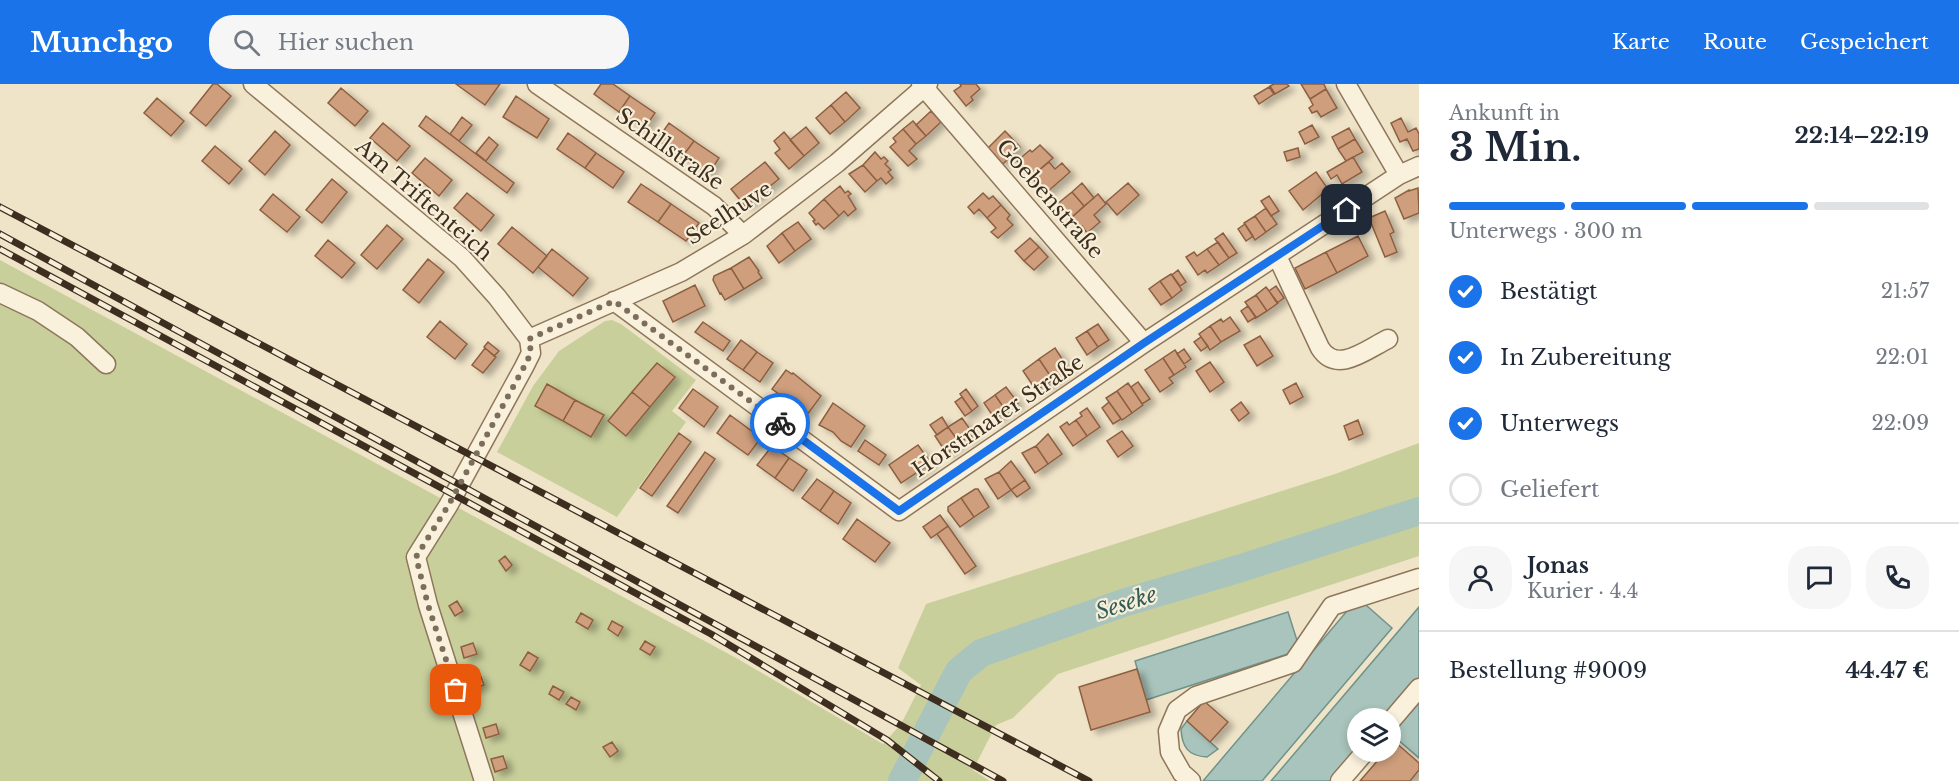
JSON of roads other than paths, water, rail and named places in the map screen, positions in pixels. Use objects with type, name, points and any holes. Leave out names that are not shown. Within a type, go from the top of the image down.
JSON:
[{"type":"street","name":"Am Triftenteich","points":[[253,84],[462,258],[529,339]]},
{"type":"street","name":"Schillstraße","points":[[537,84],[714,206],[743,235]]},
{"type":"street","points":[[1346,84],[1399,176]]},
{"type":"street","name":"Seelhuve","points":[[529,339],[681,272],[743,235],[837,163],[925,85]]},
{"type":"street","name":"Goebenstraße","points":[[925,85],[1144,343]]},
{"type":"street","name":"Horstmarer Straße","points":[[614,301],[899,511],[1144,343],[1399,176],[1419,166]]},
{"type":"street","points":[[1277,256],[1320,348],[1331,360],[1343,361],[1388,339]]},
{"type":"street","points":[[0,293],[38,311],[77,337],[106,364]]},
{"type":"street","points":[[484,781],[428,605],[416,557],[448,506],[524,367],[531,353],[529,339]]},
{"type":"street","points":[[1191,781],[1182,773],[1170,752],[1168,731],[1177,710],[1196,696],[1293,663],[1332,606],[1419,578]]},
{"type":"street","points":[[1401,709],[1419,688]]},
{"type":"street","points":[[1340,781],[1356,762]]},
{"type":"water","points":[[1358,598],[1392,628],[1262,781],[1203,781]]},
{"type":"water","points":[[1419,607],[1419,678],[1394,708],[1347,708],[1347,762],[1331,781],[1271,781]]},
{"type":"water","points":[[1288,612],[1300,650],[1146,700],[1135,661]]},
{"type":"water","points":[[1419,701],[1419,758],[1401,743],[1401,722]]},
{"type":"water","points":[[1187,721],[1218,749],[1207,757],[1195,755],[1187,749],[1181,729]]},
{"type":"waterway","name":"Seseke","points":[[902,781],[959,671],[981,653],[1126,602],[1419,511]]},
{"type":"railway","points":[[0,207],[1089,781]]},
{"type":"railway","points":[[0,234],[1003,781]]},
{"type":"railway","points":[[0,249],[711,634],[887,740],[939,781]]}]
